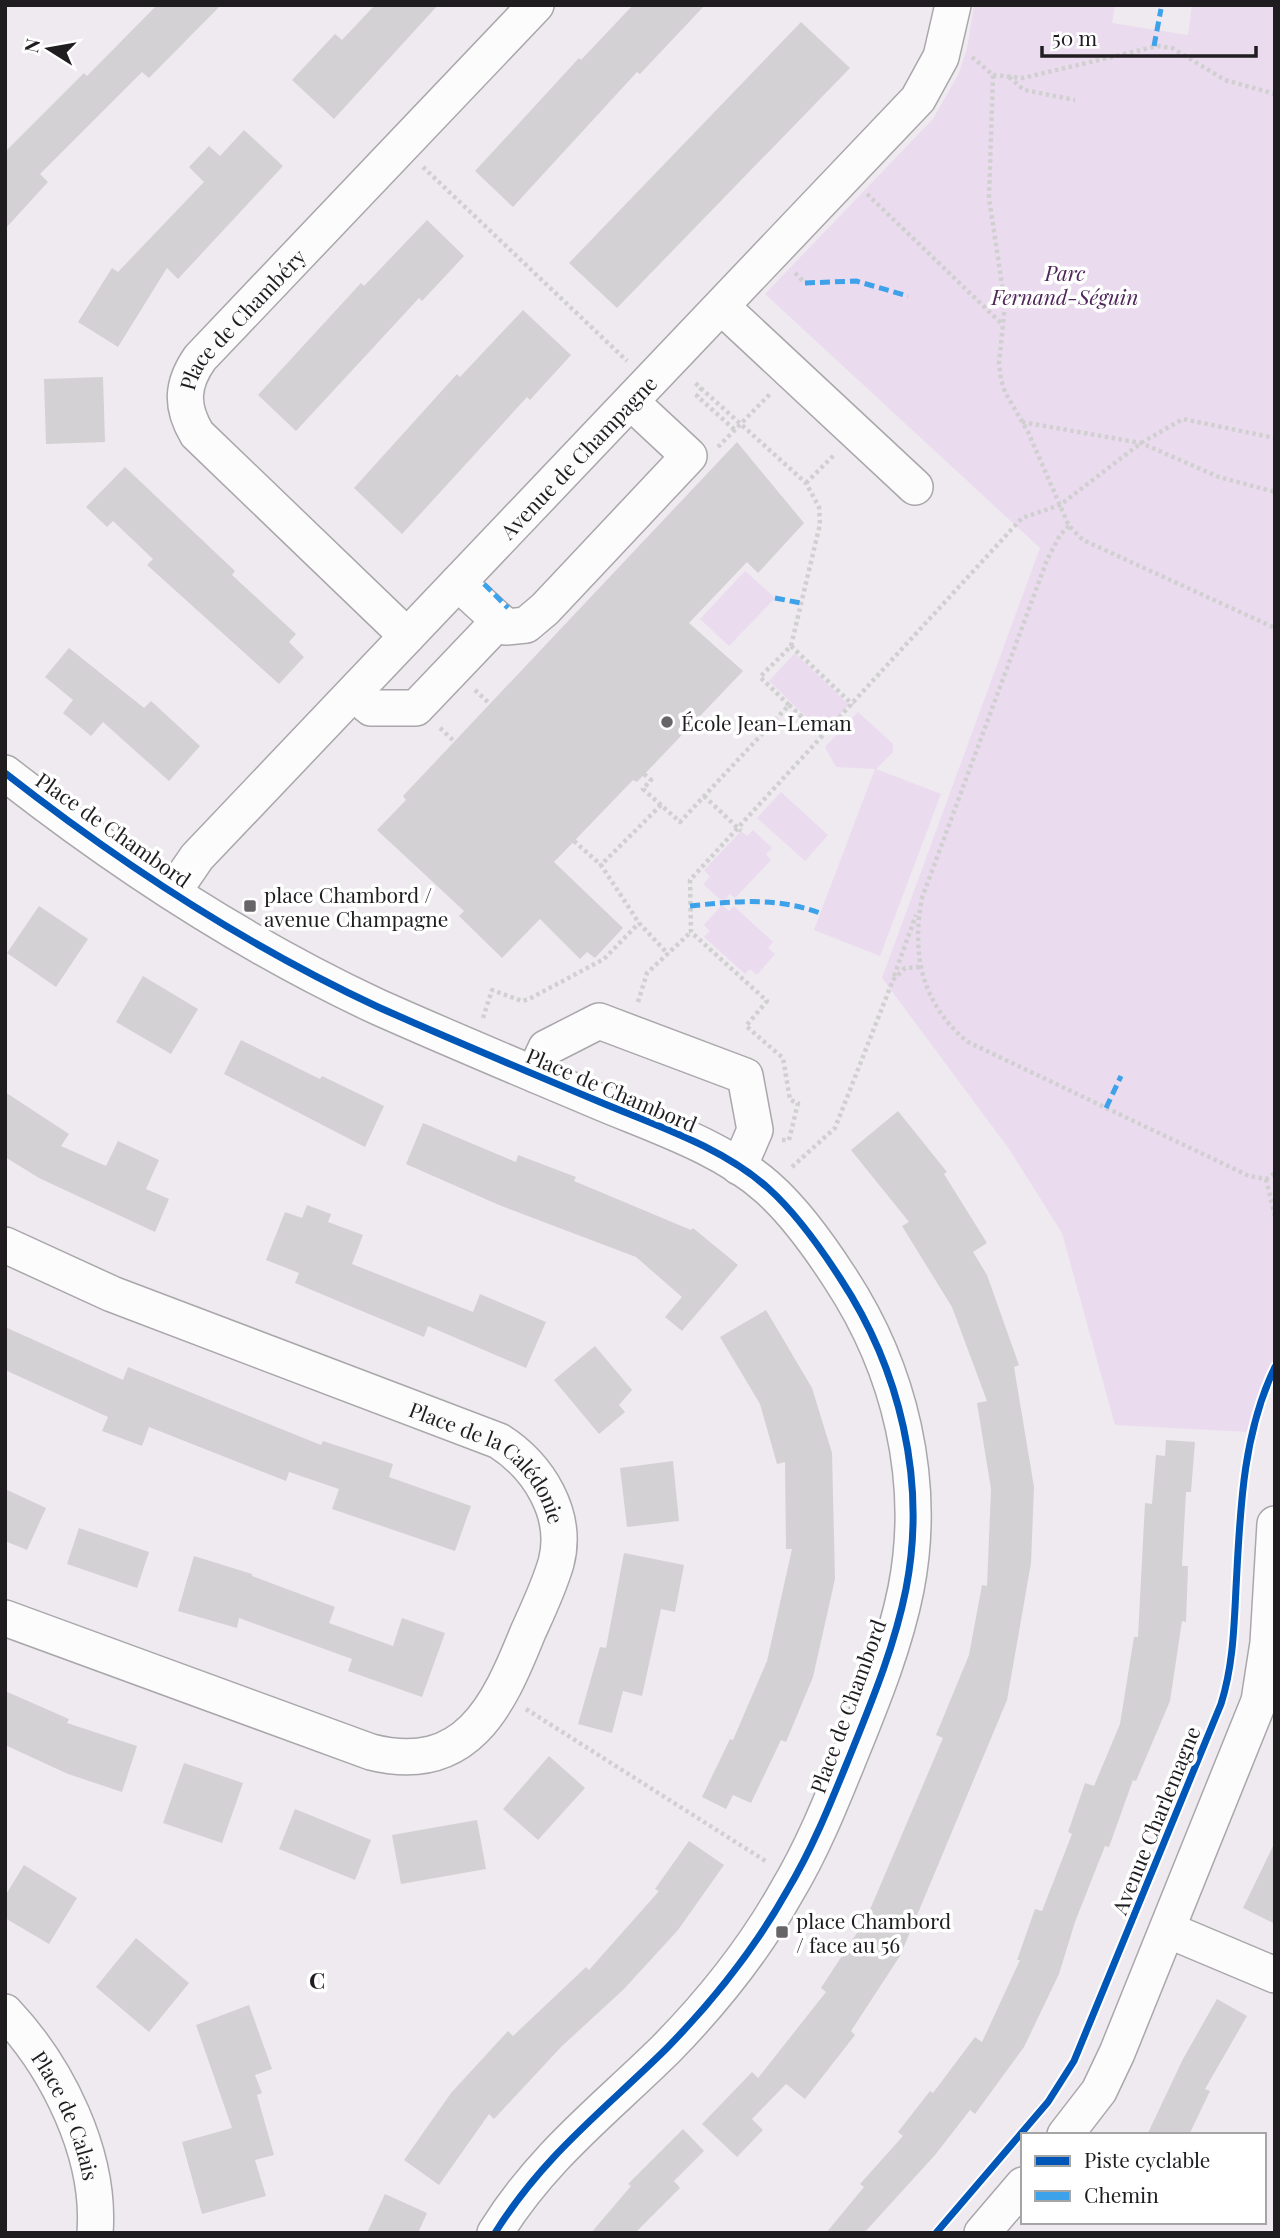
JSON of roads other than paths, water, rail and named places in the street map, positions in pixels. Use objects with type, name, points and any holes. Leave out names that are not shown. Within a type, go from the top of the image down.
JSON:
[{"type":"street","name":"Place de Chambéry","points":[[407,636],[197,434],[186,416],[186,385],[200,358],[536,5]]},
{"type":"street","name":"Avenue de Champagne","points":[[173,892],[197,857],[722,307],[854,182],[954,48],[953,5]]},
{"type":"street","points":[[722,307],[915,487]]},
{"type":"street","points":[[458,583],[506,627],[526,625],[689,456],[631,402]]},
{"type":"street","points":[[354,694],[371,708],[416,708],[498,622]]},
{"type":"street","name":"Place de Chambord","points":[[5,773],[88,835],[173,892],[267,948],[375,1005],[670,1131],[739,1167],[781,1201],[825,1255],[863,1316],[890,1376],[903,1425],[912,1489],[912,1549],[902,1608],[885,1664],[832,1799],[794,1879],[763,1932],[735,1971],[697,2016],[560,2146],[495,2233]]},
{"type":"street","points":[[534,1074],[546,1048],[599,1021],[746,1076],[755,1130],[739,1167]]},
{"type":"street","name":"Place de la Calédonie","points":[[5,1245],[111,1294],[499,1441],[519,1454],[536,1473],[556,1518],[559,1540],[556,1562],[545,1592],[498,1702],[470,1735],[450,1747],[430,1754],[388,1756],[371,1752],[5,1618]]},
{"type":"street","points":[[1068,2133],[1108,2073],[1168,1930],[1262,1689],[1275,1524]]},
{"type":"street","points":[[1168,1930],[1275,1975]]},
{"type":"street","name":"Place de Calais","points":[[5,2012],[28,2036],[51,2069],[68,2106],[88,2170],[95,2233]]},
{"type":"street","points":[[982,2233],[1021,2187]]},
{"type":"place","name":"École Jean-Leman","points":[[667,722]]},
{"type":"place","name":"place Chambord / avenue Champagne","points":[[250,906]]},
{"type":"place","name":"place Chambord / face au 56","points":[[782,1932]]},
{"type":"district","name":"C","points":[[317,1979]]},
{"type":"park label","name":"Parc Fernand-Séguin","points":[[1065,284]]}]
